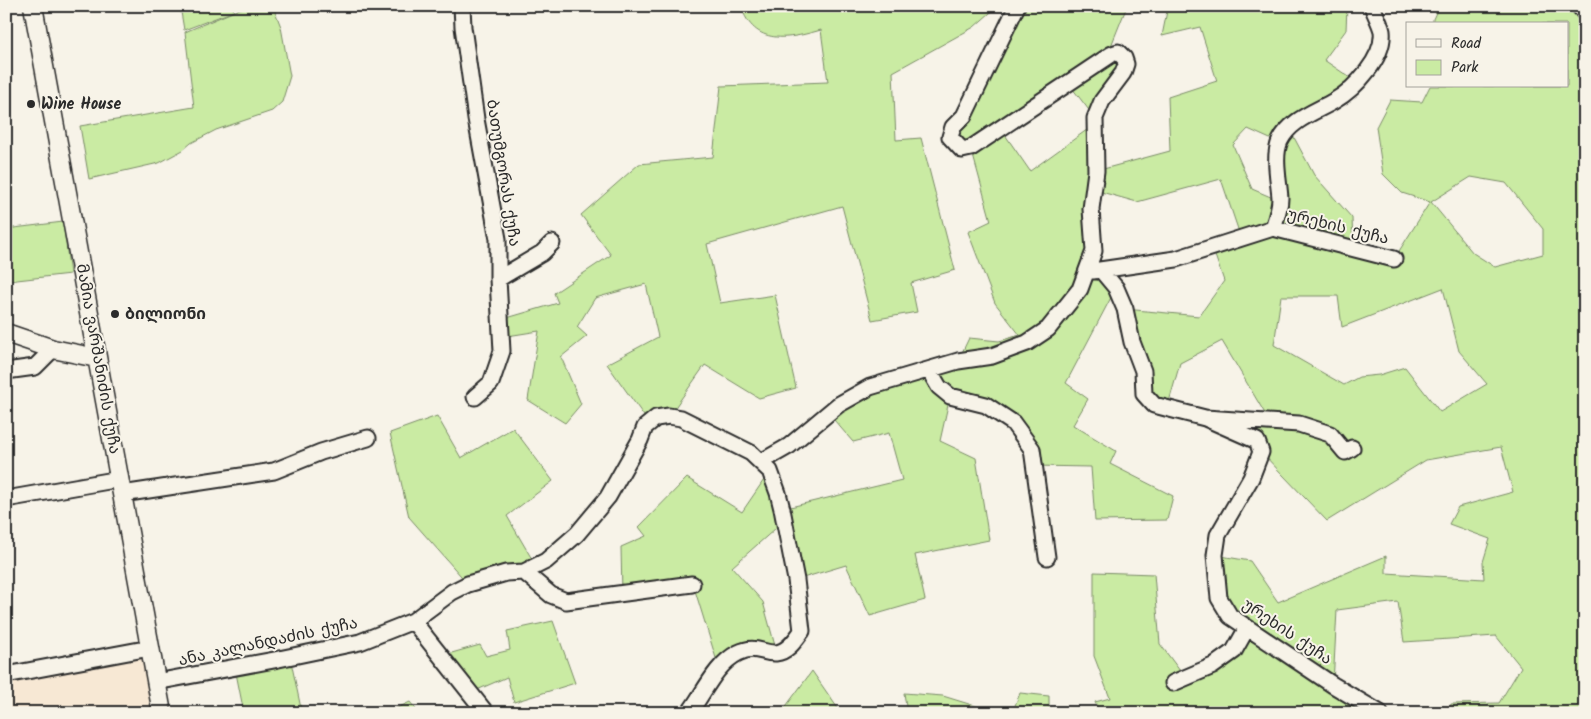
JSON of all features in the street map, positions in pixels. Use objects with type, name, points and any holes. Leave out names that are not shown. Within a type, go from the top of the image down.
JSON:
[{"type":"street","name":"მამია ვარშანიძის ქუჩა","points":[[33,6],[162,713]]},
{"type":"street","name":"ბათუმგორას ქუჩა","points":[[462,6],[463,27],[476,118],[498,239],[502,351],[491,383],[475,397]]},
{"type":"street","points":[[761,462],[790,446],[838,406],[870,387],[958,362],[992,356],[1027,343],[1048,329],[1094,271],[1091,209],[1096,171],[1095,118],[1102,101],[1123,73],[1126,64],[1124,58],[1118,52],[1112,54],[971,148],[962,150],[950,137],[953,127],[964,116],[1017,6]]},
{"type":"street","name":"ურეხის ქუჩა","points":[[1273,228],[1280,201],[1277,163],[1279,143],[1289,128],[1311,113],[1335,101],[1358,83],[1379,52],[1382,32],[1372,6]]},
{"type":"street","points":[[1579,6],[1585,13]]},
{"type":"street","name":"ურეხის ქუჩა","points":[[1094,271],[1176,259],[1273,228],[1394,259]]},
{"type":"street","points":[[498,279],[542,253],[552,243]]},
{"type":"street","name":"ურეხის ქუჩა","points":[[1094,271],[1116,288],[1125,309],[1132,342],[1143,372],[1144,394],[1154,405],[1206,418],[1257,440],[1261,452],[1251,478],[1218,535],[1215,555],[1219,598],[1230,616],[1340,689],[1380,713]]},
{"type":"street","points":[[6,333],[53,348],[97,358]]},
{"type":"street","points":[[6,371],[34,367],[53,348]]},
{"type":"street","points":[[929,370],[938,386],[950,396],[986,405],[1013,423],[1032,449],[1047,556]]},
{"type":"street","name":"ანა კალანდაძის ქუჩა","points":[[156,682],[360,642],[413,621],[452,592],[468,584],[506,573],[524,572],[546,561],[578,534],[608,497],[640,440],[645,427],[656,418],[669,416],[681,418],[752,453],[770,471],[778,493],[796,580],[802,631],[792,645],[777,653],[755,648],[738,653],[719,668],[689,713]]},
{"type":"street","name":"ურეხის ქუჩა","points":[[1206,418],[1299,424],[1330,434],[1345,452],[1352,448]]},
{"type":"street","points":[[6,498],[274,471],[320,452],[368,438]]},
{"type":"street","points":[[524,572],[551,595],[566,601],[692,584]]},
{"type":"street","points":[[413,621],[486,713]]},
{"type":"street","points":[[1173,683],[1213,666],[1234,651],[1247,628]]},
{"type":"street","points":[[6,675],[150,648]]},
{"type":"shaded area","points":[[150,648],[162,713],[6,713],[6,675]]},
{"type":"green space","points":[[180,6],[232,6],[234,11],[184,30]]},
{"type":"green space","points":[[273,6],[281,27],[290,76],[282,102],[272,111],[216,130],[159,163],[89,179],[80,126],[194,107],[185,32],[242,8]]},
{"type":"green space","points":[[741,6],[998,6],[974,27],[893,72],[896,140],[921,138],[955,270],[911,283],[917,312],[872,320],[842,206],[707,244],[720,303],[775,295],[796,388],[759,398],[705,365],[669,416],[649,423],[607,364],[658,337],[646,284],[595,298],[577,327],[587,336],[561,357],[581,404],[565,423],[528,400],[539,331],[501,337],[500,320],[558,303],[554,293],[611,255],[581,215],[639,164],[713,157],[721,86],[828,82],[821,30],[785,37],[774,37],[764,34],[754,28]]},
{"type":"green space","points":[[1017,6],[1127,6],[1107,56],[1124,58],[1095,118],[1069,84],[1001,129],[1030,171],[1095,124],[1096,171],[1170,151],[1168,97],[1217,81],[1200,27],[1162,36],[1168,6],[1347,6],[1346,30],[1324,60],[1358,83],[1289,128],[1314,175],[1352,218],[1353,247],[1394,259],[1430,202],[1402,193],[1383,174],[1376,127],[1390,100],[1422,102],[1429,88],[1568,88],[1568,22],[1433,22],[1439,6],[1585,6],[1585,713],[1450,713],[1451,704],[1499,703],[1521,667],[1496,636],[1404,642],[1398,602],[1337,610],[1333,684],[1380,713],[1100,713],[1095,702],[1110,698],[1094,656],[1094,572],[1154,574],[1160,644],[1186,679],[1213,666],[1246,628],[1230,616],[1215,555],[1250,561],[1278,602],[1386,556],[1386,573],[1484,579],[1483,562],[1490,539],[1449,524],[1458,507],[1513,492],[1501,447],[1426,460],[1327,521],[1261,452],[1205,418],[1270,422],[1222,341],[1180,363],[1167,409],[1154,405],[1125,309],[1199,316],[1224,281],[1212,247],[1241,238],[1221,179],[1137,202],[1094,190],[1086,272],[1101,270],[1116,288],[1066,383],[1088,399],[1073,425],[1116,451],[1110,464],[1173,496],[1167,520],[1095,521],[1091,467],[1034,466],[1013,423],[950,396],[940,441],[976,458],[989,540],[915,555],[925,600],[870,616],[846,565],[796,580],[784,521],[732,567],[763,602],[777,653],[755,648],[719,668],[693,584],[622,594],[621,547],[646,536],[639,527],[687,478],[742,512],[770,471],[782,509],[902,480],[889,433],[853,442],[828,413],[838,405],[958,361],[969,338],[999,341],[1020,335],[995,303],[968,232],[991,221],[971,148],[950,137]],"holes":[[[1248,129],[1279,143],[1280,201],[1252,189],[1233,145]],[[1471,177],[1506,183],[1543,229],[1543,254],[1495,267],[1473,253],[1431,202]],[[1443,288],[1459,351],[1487,384],[1440,412],[1405,367],[1379,375],[1359,377],[1344,385],[1274,345],[1281,296],[1338,296],[1342,327]]]},
{"type":"green space","points":[[63,222],[70,274],[8,281],[6,276],[6,229]]},
{"type":"green space","points":[[437,416],[461,458],[513,428],[553,481],[507,516],[536,566],[468,584],[409,517],[390,433]]},
{"type":"green space","points":[[553,621],[575,683],[514,702],[507,677],[470,693],[441,656],[480,645],[486,656],[510,650],[507,631]]},
{"type":"green space","points":[[290,657],[302,713],[244,713],[235,668]]},
{"type":"green space","points":[[812,671],[841,713],[781,713]]},
{"type":"green space","points":[[904,693],[943,696],[998,713],[907,713]]},
{"type":"green space","points":[[1020,693],[1049,696],[1049,713],[1012,713]]},
{"type":"green space","points":[[410,702],[419,713],[387,713]]},
{"type":"place","name":"Wine House","points":[[31,104]]},
{"type":"place","name":"ბილიონი","points":[[115,314]]}]
